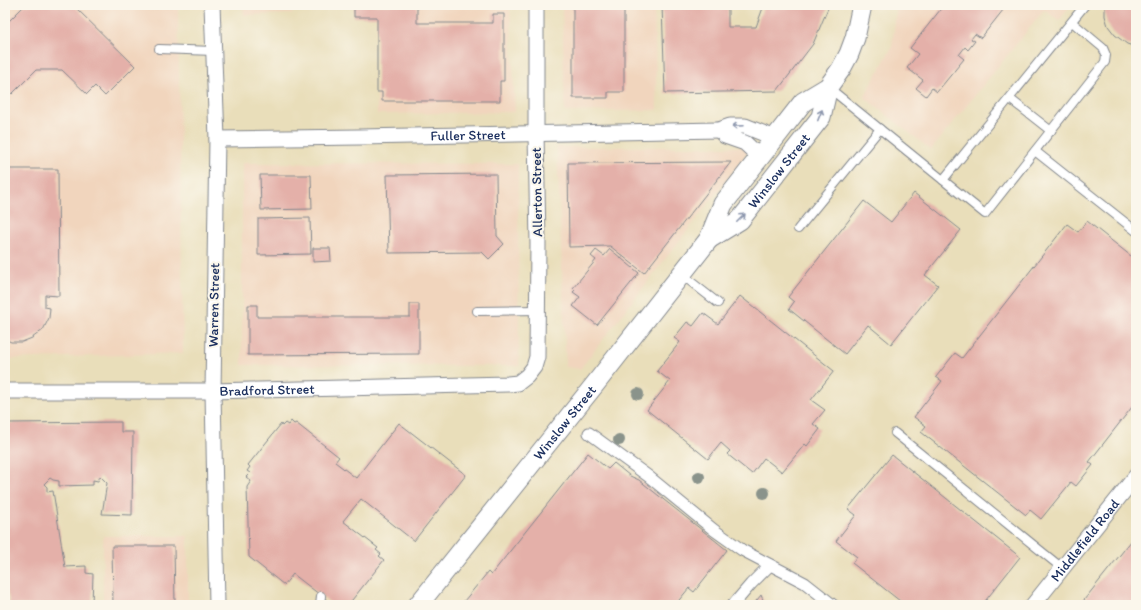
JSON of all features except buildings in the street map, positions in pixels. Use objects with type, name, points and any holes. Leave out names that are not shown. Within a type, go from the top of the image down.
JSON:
[{"type":"street","name":"Warren Street","points":[[212,5],[217,139],[213,391],[217,605]]},
{"type":"street","name":"Allerton Street","points":[[527,376],[534,367],[537,356],[538,244],[536,5]]},
{"type":"street","name":"Winslow Street","points":[[709,239],[740,220],[821,117],[828,87],[841,69],[853,44],[862,5]]},
{"type":"street","name":"Winslow Street","points":[[418,605],[709,239],[723,204],[803,102],[828,87]]},
{"type":"street","name":"Fuller Street","points":[[217,139],[719,130],[730,126],[745,126],[775,138]]},
{"type":"street","points":[[719,130],[725,136],[746,143],[760,157]]},
{"type":"street","name":"Bradford Street","points":[[5,391],[213,391],[440,387],[518,383],[527,376]]},
{"type":"street","points":[[589,432],[648,476],[714,530],[742,550],[806,584],[833,605]]},
{"type":"street","name":"Middlefield Road","points":[[1033,605],[1136,476]]},
{"type":"street","points":[[734,605],[751,584],[770,565]]},
{"type":"lane","points":[[943,180],[1085,5]]},
{"type":"lane","points":[[828,87],[985,214],[1105,62],[1106,55],[1103,48],[1072,22]]},
{"type":"lane","points":[[159,49],[214,51]]},
{"type":"lane","points":[[1010,99],[1051,131]]},
{"type":"lane","points":[[798,229],[880,129]]},
{"type":"lane","points":[[1035,151],[1136,231]]},
{"type":"lane","points":[[681,274],[718,303]]},
{"type":"lane","points":[[477,311],[538,310]]},
{"type":"lane","points":[[895,433],[1062,568]]},
{"type":"lane","points":[[320,605],[321,596]]},
{"type":"shaded area","points":[[5,5],[178,5],[183,353],[5,359]]},
{"type":"shaded area","points":[[243,5],[291,5],[292,14],[244,15]]},
{"type":"shaded area","points":[[354,5],[510,5],[515,112],[377,114],[377,17],[354,17]]},
{"type":"shaded area","points":[[562,5],[654,5],[657,110],[565,112]]},
{"type":"shaded area","points":[[897,5],[1072,5],[1059,20],[1044,10],[931,150],[864,97],[892,47]]},
{"type":"shaded area","points":[[557,147],[752,147],[580,369],[566,367]]},
{"type":"shaded area","points":[[242,163],[518,164],[519,366],[242,365]]},
{"type":"shaded area","points":[[103,536],[188,536],[188,605],[103,605]]}]
